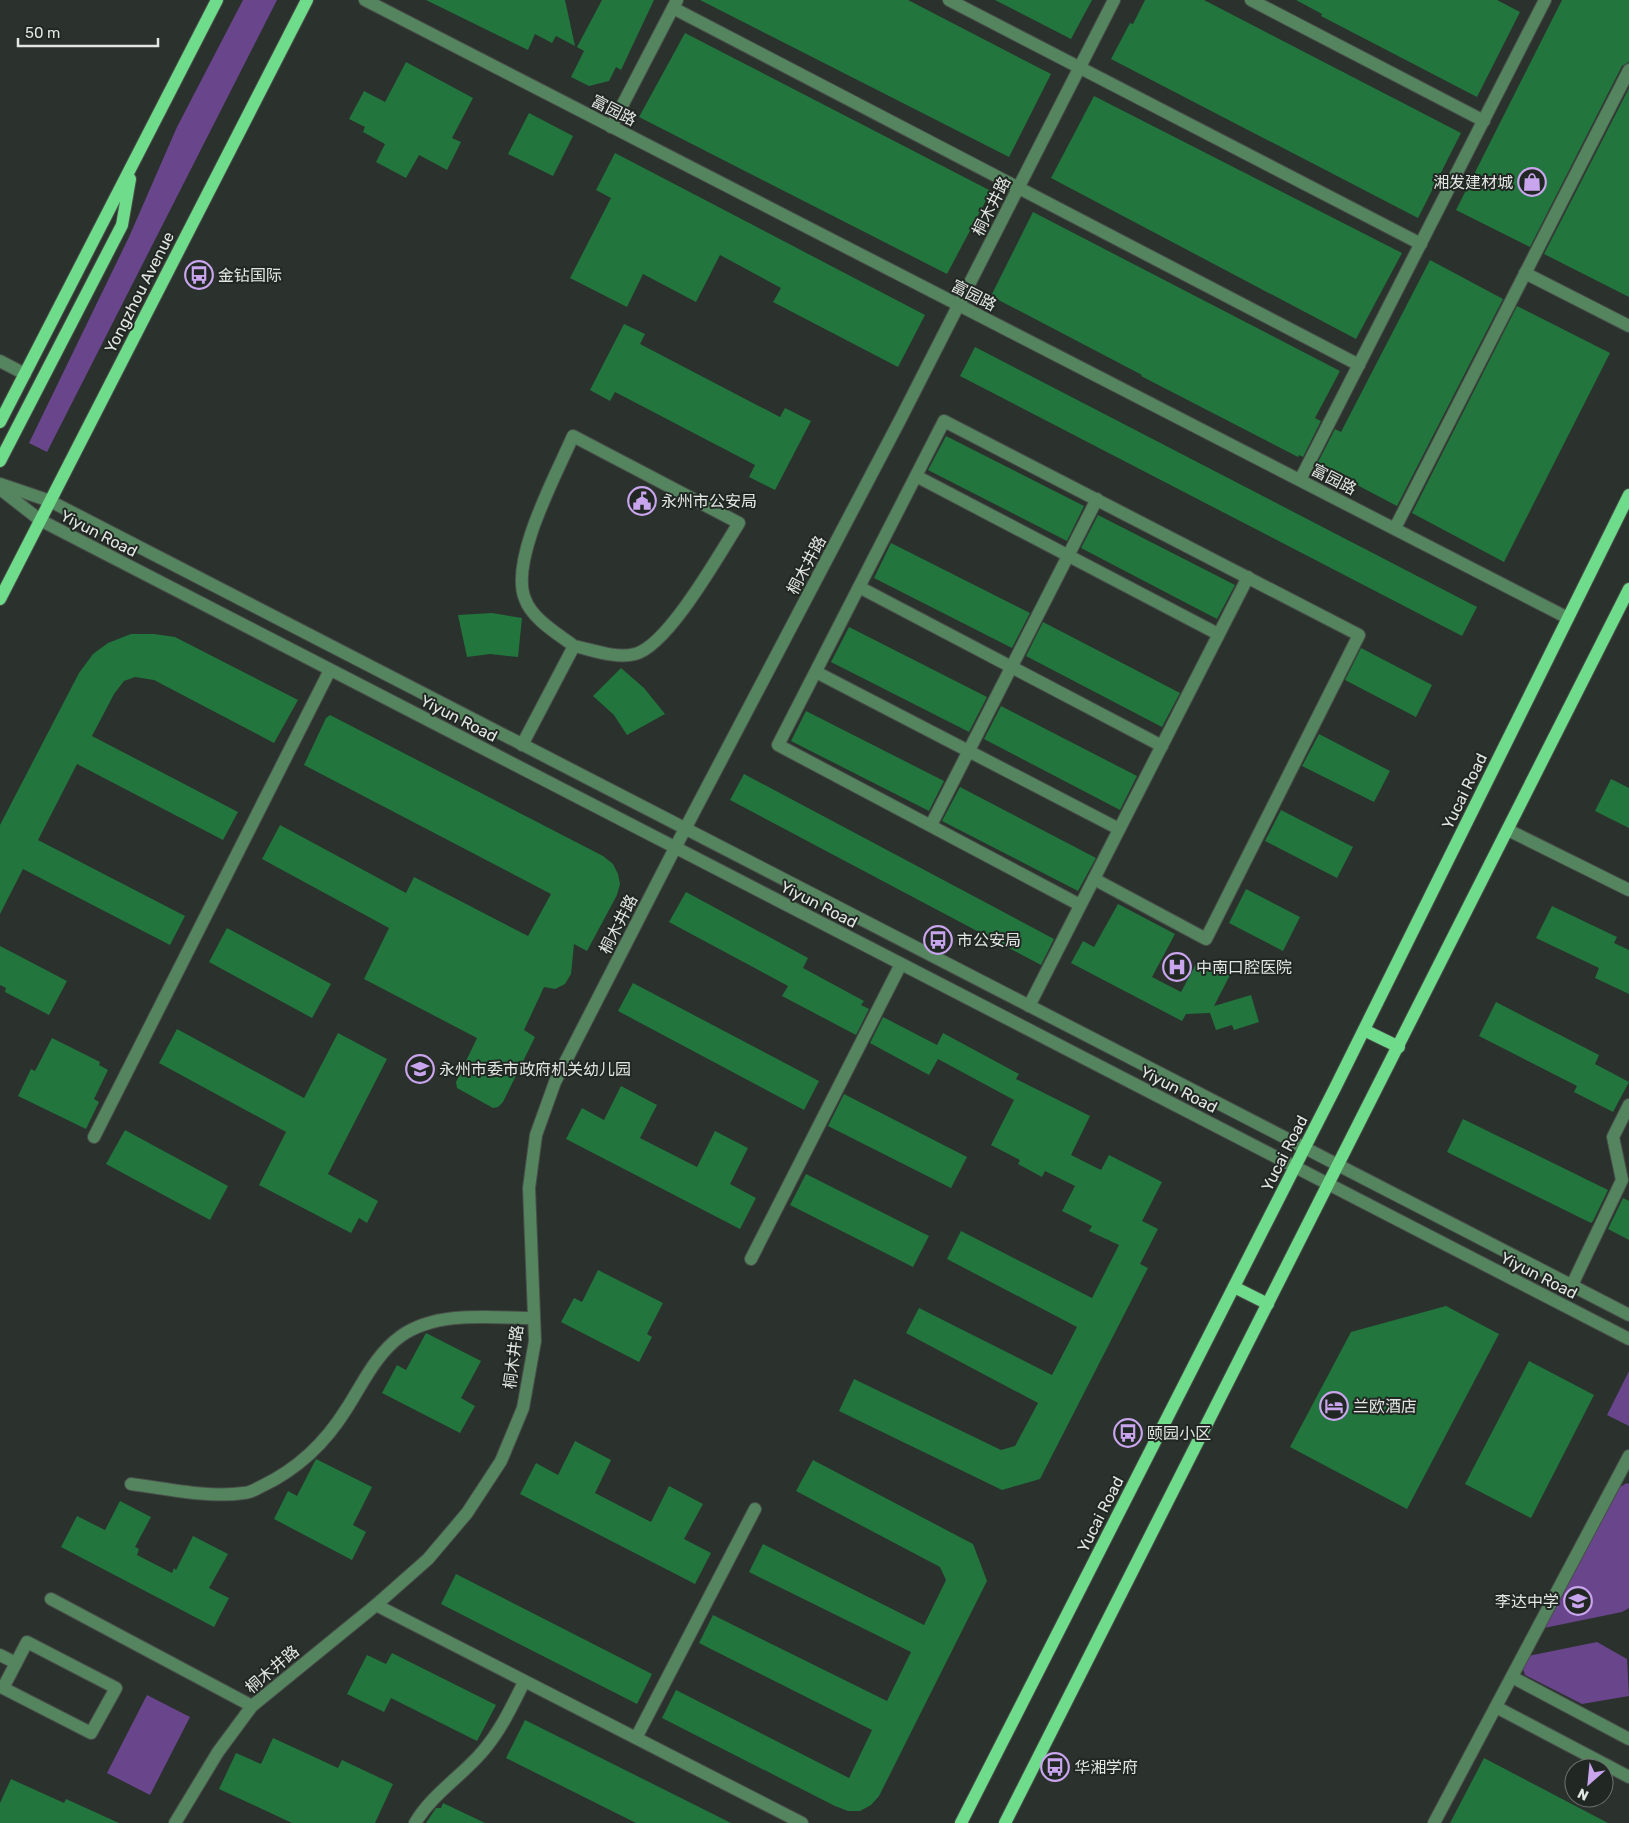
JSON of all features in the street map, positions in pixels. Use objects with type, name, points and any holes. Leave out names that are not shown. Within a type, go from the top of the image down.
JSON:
[{"type":"main road","points":[[0,422],[217,0]]},
{"type":"main road","name":"Yongzhou Avenue","points":[[0,599],[307,0]]},
{"type":"main road","points":[[0,461],[122,225],[132,167]]},
{"type":"main road","name":"Yucai Road","points":[[961,1823],[1305,1148],[1629,495]]},
{"type":"main road","points":[[1005,1823],[1339,1166],[1629,589]]},
{"type":"main road","points":[[1364,1030],[1399,1047]]},
{"type":"main road","points":[[1234,1287],[1268,1304]]},
{"type":"street","name":"富园路","points":[[364,0],[1568,618]]},
{"type":"street","points":[[949,0],[1421,244]]},
{"type":"street","name":"桐木井路","points":[[175,1823],[218,1752],[252,1706],[290,1673],[376,1605],[428,1559],[467,1512],[501,1461],[523,1408],[535,1341],[529,1188],[536,1134],[555,1082],[959,305],[1114,0]]},
{"type":"street","points":[[1251,0],[1484,121]]},
{"type":"street","points":[[1300,480],[1545,0]]},
{"type":"street","points":[[611,127],[675,4],[1019,188],[1359,365]]},
{"type":"street","points":[[1394,528],[1629,70]]},
{"type":"street","points":[[1526,273],[1629,326]]},
{"type":"street","points":[[0,361],[25,374]]},
{"type":"street","points":[[1080,905],[778,745],[944,420],[1358,635],[1206,939],[1094,879]]},
{"type":"street","points":[[573,436],[739,523],[674,622],[656,642],[635,654],[607,654],[574,646],[544,625],[525,599],[521,571],[525,548],[573,436]]},
{"type":"street","points":[[916,476],[1218,634]]},
{"type":"street","name":"Yiyun Road","points":[[0,484],[50,501],[1629,1315]]},
{"type":"street","name":"Yiyun Road","points":[[0,489],[40,520],[1629,1339]]},
{"type":"street","points":[[931,825],[1097,499]]},
{"type":"street","points":[[1029,1006],[1248,577]]},
{"type":"street","points":[[859,587],[1162,746]]},
{"type":"street","points":[[522,745],[574,646]]},
{"type":"street","points":[[94,1137],[330,670]]},
{"type":"street","points":[[816,672],[1119,829]]},
{"type":"street","points":[[1508,830],[1629,890]]},
{"type":"street","points":[[751,1259],[901,964]]},
{"type":"street","points":[[1572,1286],[1622,1180],[1613,1137],[1629,1105]]},
{"type":"street","points":[[131,1484],[210,1495],[247,1493],[282,1476],[313,1452],[340,1420],[378,1358],[402,1336],[429,1323],[461,1318],[534,1318]]},
{"type":"street","points":[[1434,1823],[1629,1456]]},
{"type":"street","points":[[636,1738],[755,1509]]},
{"type":"street","points":[[51,1599],[252,1706]]},
{"type":"street","points":[[376,1605],[802,1823]]},
{"type":"street","points":[[27,1642],[116,1688],[91,1734],[3,1688],[16,1663],[27,1642]]},
{"type":"street","points":[[0,1655],[16,1663]]},
{"type":"street","points":[[1512,1677],[1629,1739]]},
{"type":"street","points":[[414,1823],[440,1791],[483,1751],[503,1724],[524,1682]]},
{"type":"street","points":[[1496,1707],[1629,1777]]},
{"type":"shaded area","points":[[243,0],[277,0],[47,452],[29,443],[129,237],[177,127]]},
{"type":"shaded area","points":[[1629,1371],[1629,1426],[1607,1415]]},
{"type":"shaded area","points":[[1627,1483],[1629,1484],[1629,1608],[1622,1612],[1544,1628],[1620,1487]]},
{"type":"shaded area","points":[[1597,1642],[1627,1659],[1629,1696],[1582,1704],[1525,1675],[1523,1669],[1528,1656]]},
{"type":"shaded area","points":[[147,1695],[190,1717],[150,1795],[107,1773]]},
{"type":"building","points":[[426,0],[565,0],[575,46],[556,36],[552,43],[535,34],[528,50]]},
{"type":"building","points":[[602,0],[654,0],[621,70],[616,67],[609,81],[589,86],[571,77],[584,51],[577,47]]},
{"type":"building","points":[[700,0],[908,0],[1051,74],[1009,157]]},
{"type":"building","points":[[995,0],[1092,0],[1071,39]]},
{"type":"building","points":[[1145,0],[1204,0],[1461,133],[1418,218],[1111,59],[1130,23],[1133,24]]},
{"type":"building","points":[[1296,0],[1497,0],[1520,12],[1477,97],[1321,16],[1322,14]]},
{"type":"building","points":[[1562,0],[1629,0],[1629,62],[1622,66],[1530,247],[1456,210]]},
{"type":"building","points":[[685,33],[991,191],[947,274],[639,117]]},
{"type":"building","points":[[406,62],[473,98],[452,138],[461,142],[447,170],[419,155],[406,178],[376,162],[385,144],[363,132],[365,127],[349,119],[364,91],[385,102]]},
{"type":"building","points":[[1629,88],[1629,297],[1544,254]]},
{"type":"building","points":[[1094,96],[1402,253],[1356,339],[1051,178]]},
{"type":"building","points":[[529,113],[573,136],[553,176],[508,154]]},
{"type":"building","points":[[615,153],[925,315],[898,367],[773,302],[781,288],[720,255],[696,302],[643,274],[627,307],[570,278],[611,198],[596,190]]},
{"type":"building","points":[[1033,212],[1340,371],[1315,418],[1321,421],[1303,457],[1299,455],[1298,457],[1141,376],[991,296]]},
{"type":"building","points":[[1430,260],[1503,299],[1397,506],[1317,464],[1335,429],[1341,432]]},
{"type":"building","points":[[1517,306],[1610,353],[1504,562],[1412,513]]},
{"type":"building","points":[[624,324],[645,334],[640,344],[780,417],[785,408],[811,421],[775,490],[749,477],[755,465],[615,392],[610,401],[590,390]]},
{"type":"building","points":[[975,347],[1477,607],[1462,636],[960,376]]},
{"type":"building","points":[[946,436],[1084,506],[1067,541],[928,470]]},
{"type":"building","points":[[1098,515],[1235,585],[1217,619],[1081,548]]},
{"type":"building","points":[[891,543],[1030,613],[1012,648],[874,578]]},
{"type":"building","points":[[492,613],[522,618],[518,657],[490,654],[467,657],[458,615]]},
{"type":"building","points":[[1043,622],[1180,693],[1162,727],[1026,656]]},
{"type":"building","points":[[849,627],[987,697],[969,732],[831,662]]},
{"type":"building","points":[[131,634],[154,634],[175,637],[298,700],[274,743],[154,680],[135,677],[124,681],[114,694],[92,736],[238,812],[223,840],[77,764],[38,840],[185,916],[170,945],[23,869],[0,914],[0,825],[79,673],[93,654],[108,643]]},
{"type":"building","points":[[1361,648],[1432,685],[1416,717],[1345,680]]},
{"type":"building","points":[[621,668],[644,688],[665,714],[627,735],[614,715],[593,696]]},
{"type":"building","points":[[1001,706],[1137,776],[1120,810],[984,739]]},
{"type":"building","points":[[806,711],[944,781],[929,811],[791,741]]},
{"type":"building","points":[[330,715],[603,856],[613,864],[618,874],[620,884],[617,895],[587,951],[574,944],[571,974],[565,984],[555,989],[544,987],[524,1030],[535,1037],[503,1102],[498,1107],[493,1108],[457,1088],[456,1082],[477,1038],[364,979],[389,928],[262,859],[280,825],[406,893],[414,877],[528,936],[551,894],[304,765],[326,718]]},
{"type":"building","points":[[1319,734],[1390,771],[1374,802],[1302,766]]},
{"type":"building","points":[[744,774],[1054,939],[1041,965],[730,800]]},
{"type":"building","points":[[1611,779],[1629,788],[1629,828],[1595,811]]},
{"type":"building","points":[[960,787],[1096,858],[1078,891],[942,821]]},
{"type":"building","points":[[1281,810],[1353,847],[1337,878],[1265,841]]},
{"type":"building","points":[[1246,889],[1300,917],[1283,951],[1229,923]]},
{"type":"building","points":[[686,892],[808,958],[803,968],[864,1001],[861,1005],[869,1009],[856,1035],[782,996],[788,986],[669,922]]},
{"type":"building","points":[[1118,904],[1175,934],[1152,977],[1181,992],[1197,962],[1201,964],[1203,961],[1230,975],[1214,1006],[1251,995],[1259,1022],[1234,1030],[1232,1025],[1216,1030],[1210,1013],[1186,1014],[1182,1021],[1071,963],[1083,941],[1094,947]]},
{"type":"building","points":[[1552,906],[1617,937],[1614,943],[1629,950],[1629,994],[1595,978],[1599,968],[1536,938]]},
{"type":"building","points":[[227,928],[331,984],[312,1018],[209,962]]},
{"type":"building","points":[[0,946],[67,981],[49,1015],[5,992],[6,988],[0,985]]},
{"type":"building","points":[[633,983],[819,1081],[804,1110],[618,1011]]},
{"type":"building","points":[[1496,1002],[1599,1055],[1595,1064],[1629,1082],[1613,1112],[1574,1092],[1577,1086],[1479,1036]]},
{"type":"building","points":[[883,1017],[937,1045],[943,1033],[1019,1074],[1016,1079],[1090,1116],[1071,1155],[1101,1170],[1109,1155],[1162,1182],[1142,1221],[1158,1229],[1140,1264],[1148,1268],[1040,1479],[1002,1490],[839,1411],[854,1379],[1001,1450],[1015,1446],[1038,1403],[906,1333],[919,1308],[1052,1375],[1077,1327],[947,1259],[961,1231],[1092,1298],[1119,1245],[1089,1231],[1092,1226],[1062,1211],[1075,1186],[1045,1171],[1042,1177],[1018,1164],[1020,1160],[991,1145],[1014,1100],[938,1059],[929,1075],[870,1043]]},
{"type":"building","points":[[177,1029],[304,1098],[338,1033],[387,1059],[328,1174],[378,1201],[367,1223],[359,1218],[351,1233],[259,1185],[286,1132],[159,1063]]},
{"type":"building","points":[[52,1038],[100,1062],[99,1065],[108,1070],[94,1099],[99,1102],[86,1129],[18,1096],[31,1069],[35,1071]]},
{"type":"building","points":[[621,1086],[657,1105],[640,1138],[697,1167],[715,1131],[748,1148],[730,1184],[756,1198],[740,1229],[566,1139],[582,1108],[604,1120]]},
{"type":"building","points":[[844,1094],[967,1157],[951,1188],[828,1126]]},
{"type":"building","points":[[1463,1119],[1608,1190],[1593,1221],[1591,1223],[1447,1152]]},
{"type":"building","points":[[125,1130],[228,1186],[210,1220],[106,1164]]},
{"type":"building","points":[[806,1174],[929,1236],[913,1267],[790,1205]]},
{"type":"building","points":[[1623,1198],[1629,1201],[1629,1240],[1608,1229]]},
{"type":"building","points":[[598,1270],[663,1303],[647,1334],[652,1337],[639,1362],[561,1322],[574,1298],[582,1302]]},
{"type":"building","points":[[1446,1306],[1499,1334],[1407,1509],[1290,1447],[1351,1332]]},
{"type":"building","points":[[426,1333],[481,1361],[461,1398],[475,1406],[460,1433],[382,1393],[397,1365],[406,1370]]},
{"type":"building","points":[[1529,1361],[1594,1395],[1531,1518],[1465,1484]]},
{"type":"building","points":[[575,1441],[611,1460],[595,1493],[651,1522],[669,1486],[703,1504],[684,1539],[711,1553],[695,1584],[520,1494],[536,1463],[558,1475]]},
{"type":"building","points":[[316,1459],[372,1487],[353,1525],[366,1532],[352,1560],[274,1519],[288,1491],[297,1496]]},
{"type":"building","points":[[813,1460],[973,1544],[987,1581],[879,1796],[871,1805],[860,1811],[848,1811],[835,1806],[662,1718],[676,1690],[849,1778],[872,1730],[699,1643],[713,1615],[887,1701],[911,1652],[749,1572],[763,1544],[924,1625],[946,1580],[940,1567],[796,1491]]},
{"type":"building","points":[[120,1501],[151,1517],[135,1547],[139,1549],[137,1555],[172,1573],[174,1568],[176,1570],[193,1536],[228,1554],[209,1588],[229,1598],[214,1627],[61,1547],[77,1516],[105,1530]]},
{"type":"building","points":[[456,1574],[652,1674],[637,1704],[441,1604]]},
{"type":"building","points":[[392,1653],[496,1705],[477,1741],[391,1698],[384,1712],[347,1694],[367,1655],[386,1664]]},
{"type":"building","points":[[525,1720],[731,1823],[636,1823],[506,1758]]},
{"type":"building","points":[[273,1738],[338,1768],[342,1760],[393,1784],[375,1823],[292,1823],[219,1789],[236,1753],[261,1764]]},
{"type":"building","points":[[1484,1758],[1564,1800],[1564,1808],[1579,1808],[1608,1823],[1450,1823]]},
{"type":"building","points":[[11,1779],[64,1803],[66,1799],[119,1823],[0,1823],[0,1803]]},
{"type":"building","points":[[443,1803],[485,1823],[426,1823],[436,1808],[441,1808]]},
{"type":"place","name":"湘发建材城","points":[[1532,182]]},
{"type":"place","name":"金钻国际","points":[[199,275]]},
{"type":"place","name":"永州市公安局","points":[[642,501]]},
{"type":"place","name":"市公安局","points":[[938,940]]},
{"type":"place","name":"中南口腔医院","points":[[1177,967]]},
{"type":"place","name":"永州市委市政府机关幼儿园","points":[[420,1069]]},
{"type":"place","name":"兰欧酒店","points":[[1334,1406]]},
{"type":"place","name":"颐园小区","points":[[1128,1433]]},
{"type":"place","name":"李达中学","points":[[1578,1601]]},
{"type":"place","name":"华湘学府","points":[[1055,1767]]}]
